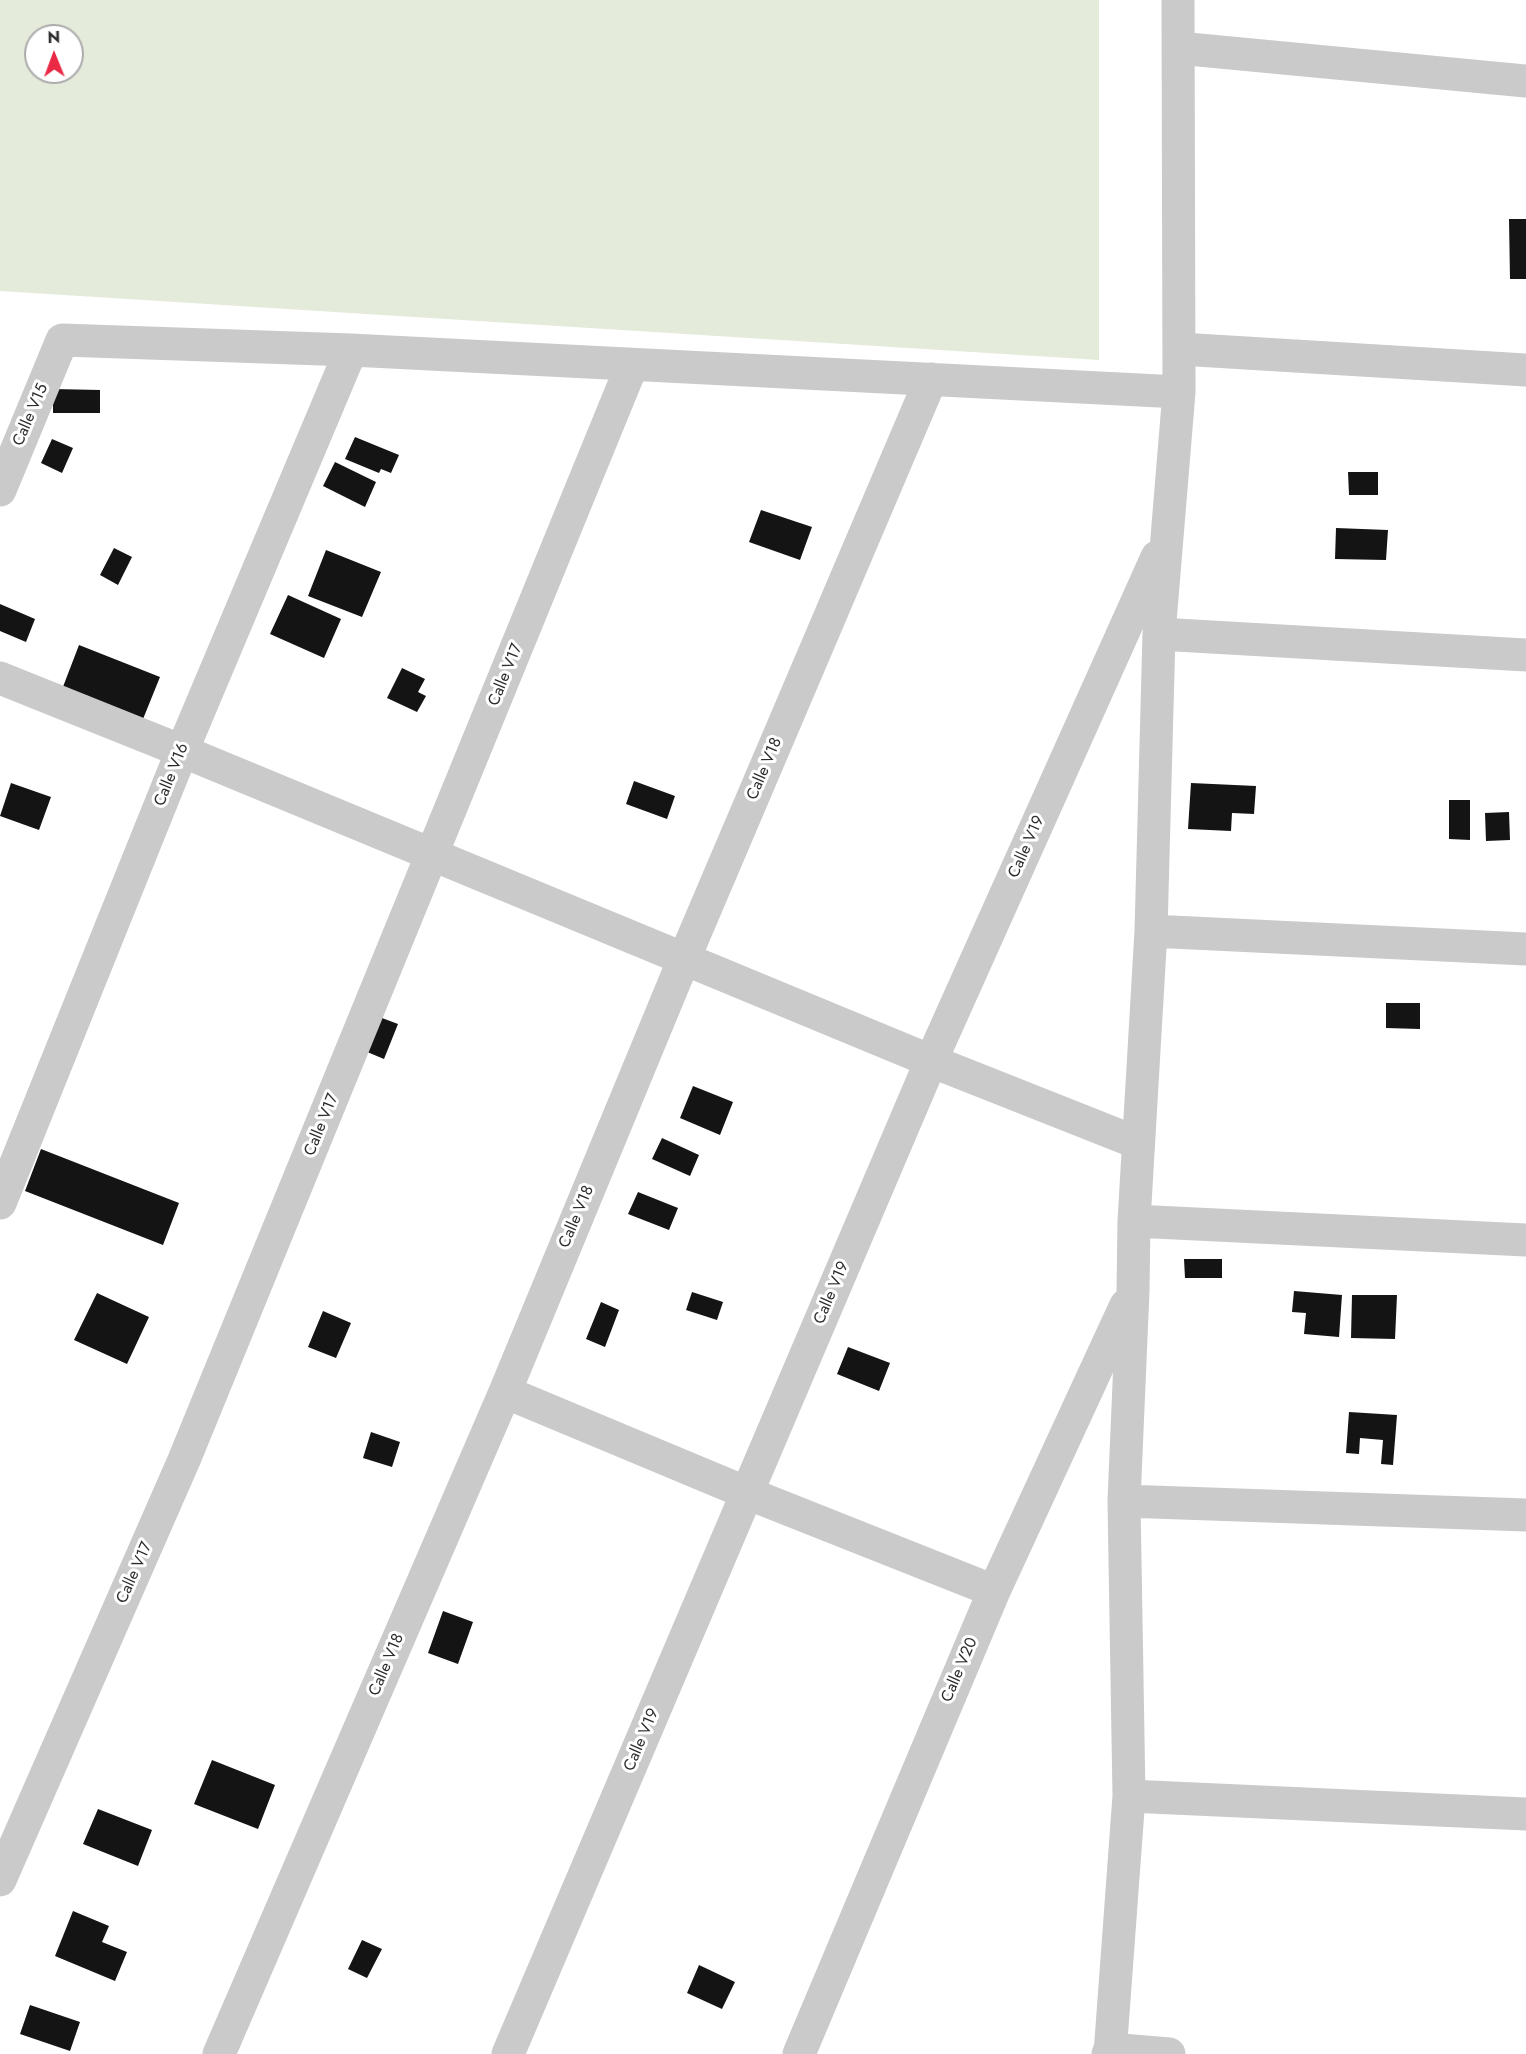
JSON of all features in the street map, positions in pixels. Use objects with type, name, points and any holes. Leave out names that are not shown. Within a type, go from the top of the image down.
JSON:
[{"type":"street","points":[[1169,2054],[1109,2052],[1129,1796],[1124,1501],[1134,1221],[1151,932],[1159,633],[1179,392],[1178,0]]},
{"type":"street","points":[[1178,48],[1526,81]]},
{"type":"street","name":"Calle V15","points":[[0,489],[62,340],[351,350]]},
{"type":"street","points":[[1180,349],[1526,370]]},
{"type":"street","points":[[351,350],[1179,392]]},
{"type":"street","name":"Calle V16","points":[[0,1203],[182,751],[351,350]]},
{"type":"street","name":"Calle V17","points":[[0,1880],[184,1460],[632,365]]},
{"type":"street","name":"Calle V18","points":[[219,2054],[505,1392],[684,959],[931,379]]},
{"type":"street","name":"Calle V19","points":[[508,2054],[931,1061],[1167,536]]},
{"type":"street","points":[[1159,633],[1526,656]]},
{"type":"street","points":[[0,678],[931,1061],[1138,1143]]},
{"type":"street","points":[[1151,932],[1526,949]]},
{"type":"street","points":[[1134,1221],[1526,1240]]},
{"type":"street","name":"Calle V20","points":[[800,2054],[993,1591],[1133,1290]]},
{"type":"street","points":[[505,1392],[747,1493],[993,1591]]},
{"type":"street","points":[[1124,1501],[1526,1515]]},
{"type":"street","points":[[1129,1796],[1526,1814]]},
{"type":"green space","points":[[0,0],[1099,0],[1099,360],[0,291]]},
{"type":"building","points":[[1509,219],[1526,219],[1526,279],[1510,279]]},
{"type":"building","points":[[53,389],[100,390],[100,413],[53,413]]},
{"type":"building","points":[[355,437],[399,455],[391,473],[381,469],[379,473],[345,459]]},
{"type":"building","points":[[52,439],[73,448],[62,473],[41,463]]},
{"type":"building","points":[[335,462],[376,482],[365,507],[323,486]]},
{"type":"building","points":[[1348,472],[1378,472],[1378,495],[1349,495]]},
{"type":"building","points":[[761,510],[812,527],[800,560],[749,542]]},
{"type":"building","points":[[1336,528],[1388,530],[1386,560],[1335,559]]},
{"type":"building","points":[[114,548],[132,557],[118,585],[100,575]]},
{"type":"building","points":[[326,550],[381,572],[362,617],[308,596]]},
{"type":"building","points":[[288,595],[341,619],[324,658],[270,634]]},
{"type":"building","points":[[0,604],[35,619],[26,642],[0,631]]},
{"type":"building","points":[[79,645],[160,677],[141,724],[61,692]]},
{"type":"building","points":[[402,668],[425,679],[418,692],[426,696],[417,712],[387,698]]},
{"type":"building","points":[[634,781],[675,796],[667,819],[626,804]]},
{"type":"building","points":[[11,783],[51,797],[39,830],[0,816]]},
{"type":"building","points":[[1191,783],[1256,786],[1254,814],[1232,813],[1231,831],[1188,829]]},
{"type":"building","points":[[1449,800],[1470,800],[1470,840],[1449,839]]},
{"type":"building","points":[[1509,812],[1510,840],[1486,841],[1485,813]]},
{"type":"building","points":[[1386,1003],[1420,1003],[1420,1029],[1386,1028]]},
{"type":"building","points":[[374,1015],[398,1024],[384,1059],[360,1049]]},
{"type":"building","points":[[693,1086],[733,1102],[720,1135],[680,1118]]},
{"type":"building","points":[[662,1138],[699,1155],[690,1176],[652,1159]]},
{"type":"building","points":[[41,1149],[179,1203],[163,1245],[25,1191]]},
{"type":"building","points":[[638,1192],[678,1208],[669,1230],[628,1214]]},
{"type":"building","points":[[1184,1259],[1222,1259],[1222,1278],[1185,1278]]},
{"type":"building","points":[[1294,1291],[1342,1295],[1339,1337],[1304,1334],[1306,1313],[1292,1312]]},
{"type":"building","points":[[692,1292],[723,1302],[717,1320],[686,1310]]},
{"type":"building","points":[[97,1293],[149,1317],[127,1364],[74,1340]]},
{"type":"building","points":[[1352,1295],[1397,1295],[1395,1339],[1351,1338]]},
{"type":"building","points":[[601,1302],[619,1310],[605,1347],[586,1339]]},
{"type":"building","points":[[323,1311],[351,1323],[336,1358],[308,1347]]},
{"type":"building","points":[[848,1347],[890,1363],[879,1391],[837,1374]]},
{"type":"building","points":[[1349,1412],[1397,1415],[1393,1465],[1381,1464],[1383,1440],[1360,1438],[1359,1454],[1346,1453]]},
{"type":"building","points":[[371,1432],[400,1442],[392,1467],[363,1458]]},
{"type":"building","points":[[443,1611],[473,1622],[458,1664],[428,1653]]},
{"type":"building","points":[[212,1760],[275,1785],[258,1829],[194,1804]]},
{"type":"building","points":[[98,1809],[152,1830],[138,1866],[83,1844]]},
{"type":"building","points":[[73,1911],[109,1926],[102,1942],[127,1952],[115,1981],[55,1956]]},
{"type":"building","points":[[362,1940],[382,1949],[367,1978],[348,1969]]},
{"type":"building","points":[[699,1965],[735,1982],[722,2009],[687,1993]]},
{"type":"building","points":[[30,2005],[80,2022],[70,2051],[20,2034]]}]
